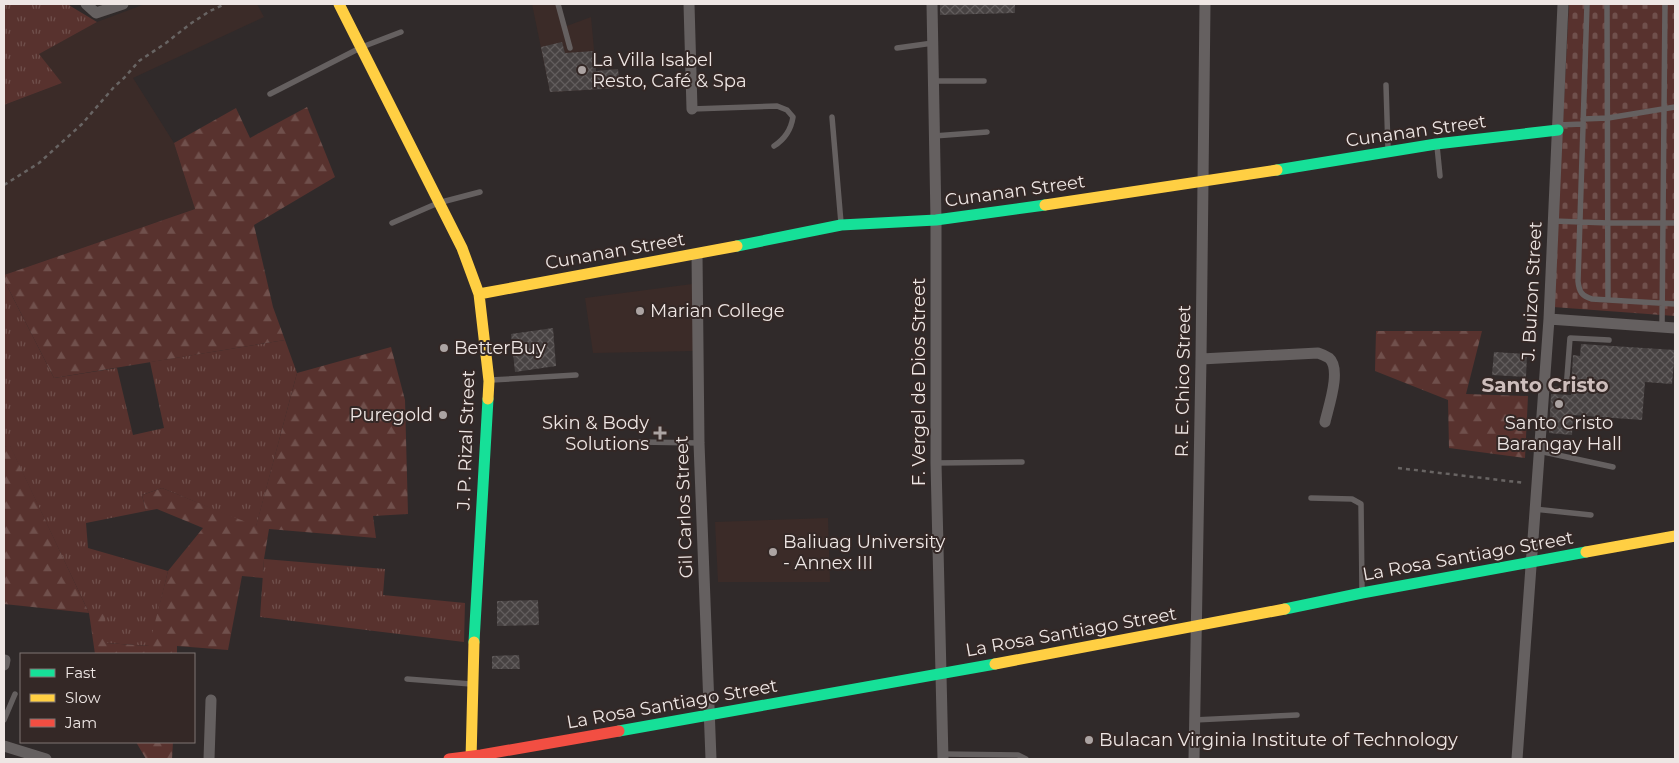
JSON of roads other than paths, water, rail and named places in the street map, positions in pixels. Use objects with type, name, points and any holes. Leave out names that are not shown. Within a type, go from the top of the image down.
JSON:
[{"type":"street","points":[[86,4],[96,13],[123,4]]},
{"type":"street","name":"J. P. Rizal Street","points":[[339,4],[462,248],[479,294],[489,381],[474,638],[471,758]]},
{"type":"street","points":[[689,4],[692,109]]},
{"type":"street","name":"F. Vergel de Dios Street","points":[[932,4],[936,220],[936,463],[943,757]]},
{"type":"street","name":"R. E. Chico Street","points":[[1194,759],[1204,182],[1205,4]]},
{"type":"street","name":"J. Buizon Street","points":[[1517,759],[1532,563],[1534,509],[1550,319],[1563,4]]},
{"type":"street","name":"Cunanan Street","points":[[479,294],[698,254],[841,225],[936,220],[1204,182],[1388,151],[1558,128]]},
{"type":"street","name":"Gil Carlos Street","points":[[698,254],[699,443],[711,759]]},
{"type":"street","points":[[1550,319],[1675,328]]},
{"type":"street","points":[[1201,359],[1318,353],[1329,358],[1335,374],[1325,422]]},
{"type":"street","name":"La Rosa Santiago Street","points":[[449,759],[471,758],[941,674],[1196,627],[1362,593],[1675,536]]},
{"type":"street","points":[[4,660],[4,665]]},
{"type":"street","points":[[209,759],[211,700]]},
{"type":"street","points":[[4,746],[25,756],[46,759]]},
{"type":"lane","points":[[558,4],[570,48]]},
{"type":"lane","points":[[1587,4],[1579,289],[1584,296],[1592,299],[1675,304]]},
{"type":"lane","points":[[1607,4],[1608,300]]},
{"type":"lane","points":[[1662,327],[1665,4]]},
{"type":"lane","points":[[270,94],[362,47],[402,32]]},
{"type":"lane","points":[[897,48],[933,43]]},
{"type":"lane","points":[[933,81],[984,81]]},
{"type":"lane","points":[[1386,84],[1388,151]]},
{"type":"lane","points":[[692,109],[777,106],[787,110],[793,117],[791,126],[782,141],[774,146]]},
{"type":"lane","points":[[1558,128],[1675,107]]},
{"type":"lane","points":[[832,117],[841,225]]},
{"type":"lane","points":[[934,136],[987,132]]},
{"type":"lane","points":[[1436,144],[1440,176]]},
{"type":"lane","points":[[392,223],[438,203],[480,192]]},
{"type":"lane","points":[[1553,221],[1609,223],[1675,222]]},
{"type":"lane","points":[[1544,389],[1566,390],[1570,338],[1609,340]]},
{"type":"lane","points":[[489,381],[576,375]]},
{"type":"lane","points":[[640,442],[699,443]]},
{"type":"lane","points":[[1539,451],[1613,466]]},
{"type":"lane","points":[[936,463],[1022,462]]},
{"type":"lane","points":[[1311,498],[1352,499],[1361,504],[1362,593]]},
{"type":"lane","points":[[1534,509],[1592,515]]},
{"type":"lane","points":[[407,678],[473,684]]},
{"type":"lane","points":[[4,720],[15,694]]},
{"type":"lane","points":[[1194,720],[1297,715]]},
{"type":"lane","points":[[943,757],[1018,755],[1026,759]]},
{"type":"place","name":"La Villa Isabel Resto, Café & Spa","points":[[582,70]]},
{"type":"place","name":"Marian College","points":[[640,311]]},
{"type":"place","name":"BetterBuy","points":[[444,348]]},
{"type":"place","name":"Santo Cristo Barangay Hall","points":[[1559,404]]},
{"type":"place","name":"Puregold","points":[[443,415]]},
{"type":"place","name":"Skin & Body Solutions","points":[[660,433]]},
{"type":"place","name":"Baliuag University - Annex III","points":[[773,552]]},
{"type":"place","name":"Bulacan Virginia Institute of Technology","points":[[1089,740]]},
{"type":"district","name":"Santo Cristo","points":[[1545,385]]}]
